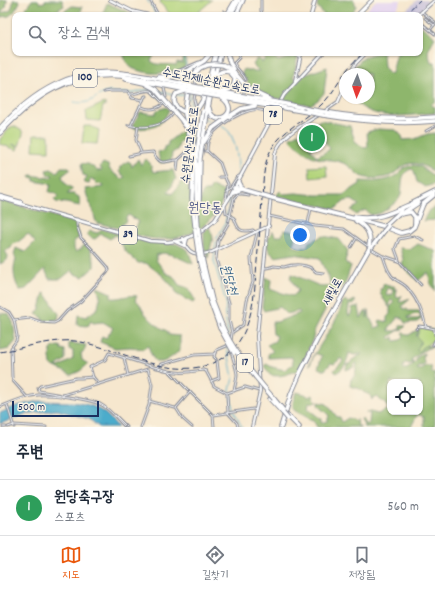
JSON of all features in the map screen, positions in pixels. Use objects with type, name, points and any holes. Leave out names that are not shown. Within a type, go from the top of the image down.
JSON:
[{"type":"highway","points":[[233,12],[236,0]]},
{"type":"highway","points":[[234,12],[241,0]]},
{"type":"highway","points":[[129,74],[166,77],[184,71],[204,61],[210,56]]},
{"type":"highway","points":[[188,88],[176,94],[174,100],[174,103],[178,109],[188,113],[198,109],[203,100],[212,56]]},
{"type":"highway","points":[[213,56],[213,89]]},
{"type":"highway","name":"수원문산고속도로","points":[[204,112],[213,72],[213,56]]},
{"type":"highway","points":[[228,56],[231,66],[245,84]]},
{"type":"highway","points":[[196,227],[192,199],[194,150],[193,140],[185,113],[188,88],[195,73],[207,65],[223,65],[232,70],[245,84],[270,103]]},
{"type":"highway","points":[[196,227],[204,112],[218,74],[222,71],[228,71],[233,75],[235,82],[231,89],[222,94]]},
{"type":"highway","name":"수도권제1순환고속도로","points":[[0,128],[32,98],[60,82],[94,73],[108,72],[129,74],[188,88],[213,89],[222,94]]},
{"type":"highway","name":"수도권제1순환고속도로","points":[[0,133],[34,100],[61,85],[87,77],[111,75],[145,79],[307,109],[354,120],[385,122],[435,121]]},
{"type":"highway","points":[[61,85],[94,78],[126,79],[188,88],[192,92],[222,94],[263,106]]},
{"type":"highway","points":[[126,79],[141,82],[152,87],[185,124],[193,140]]},
{"type":"highway","points":[[210,98],[210,113],[215,117],[220,118],[226,116],[230,108],[222,94]]},
{"type":"highway","points":[[200,158],[204,141],[213,128],[224,123],[244,108],[263,106],[270,103]]},
{"type":"highway","name":"수도권제1순환고속도로","points":[[291,107],[302,111],[378,119],[435,117]]},
{"type":"highway","name":"수원문산고속도로","points":[[204,119],[199,147],[196,182],[196,227],[199,251],[208,295],[221,326],[238,358],[272,399],[286,409],[288,417],[296,427]]},
{"type":"highway","points":[[238,182],[241,188]]},
{"type":"highway","points":[[235,187],[383,226],[399,232],[411,230],[416,225],[423,204],[435,194]]},
{"type":"highway","points":[[233,192],[241,188]]},
{"type":"highway","name":"새빛로","points":[[282,427],[286,409],[306,362],[369,249],[387,225],[411,204],[435,194]]},
{"type":"highway","name":"새빛로","points":[[387,225],[424,199],[435,194]]},
{"type":"highway","points":[[338,214],[358,217],[378,217],[411,204]]},
{"type":"highway","points":[[338,214],[405,232],[410,230],[414,225],[415,217],[411,212],[401,214]]},
{"type":"highway","points":[[338,214],[363,225],[368,232],[370,241],[369,249]]},
{"type":"highway","name":"수원문산고속도로","points":[[288,417],[299,427]]},
{"type":"main road","points":[[110,0],[136,12]]},
{"type":"main road","points":[[312,12],[315,0]]},
{"type":"main road","points":[[361,12],[373,0]]},
{"type":"main road","points":[[422,12],[435,0]]},
{"type":"main road","name":"78","points":[[295,81],[319,56]]},
{"type":"main road","name":"78","points":[[235,187],[283,94],[319,56]]},
{"type":"main road","points":[[353,68],[363,56]]},
{"type":"main road","points":[[295,81],[300,57]]},
{"type":"main road","points":[[298,69],[300,72],[304,72]]},
{"type":"main road","points":[[252,427],[260,392],[257,343],[275,154],[278,146],[288,134],[332,107],[339,100]]},
{"type":"main road","name":"78","points":[[235,187],[239,176],[271,118]]},
{"type":"main road","name":"39","points":[[77,219],[150,241],[174,241],[187,238],[202,231],[215,220],[235,187]]},
{"type":"main road","name":"39","points":[[0,197],[150,240],[167,241],[183,239],[214,219],[235,187]]},
{"type":"main road","points":[[174,241],[185,246],[191,252],[202,255],[212,252],[269,226]]},
{"type":"main road","points":[[185,246],[187,238]]},
{"type":"main road","points":[[183,239],[185,246]]},
{"type":"street","points":[[150,0],[156,12]]},
{"type":"street","points":[[261,0],[262,12]]},
{"type":"street","points":[[423,13],[435,24]]},
{"type":"street","points":[[425,18],[435,24]]},
{"type":"street","points":[[423,24],[435,34]]},
{"type":"street","points":[[430,30],[435,24]]},
{"type":"street","points":[[239,56],[234,63],[237,69],[244,76],[244,93]]},
{"type":"street","points":[[190,68],[197,82],[194,100],[198,109]]},
{"type":"street","points":[[163,75],[184,71]]},
{"type":"street","points":[[164,89],[166,97]]},
{"type":"street","points":[[104,92],[110,91],[134,94],[141,91],[151,91],[162,101],[187,130],[190,148]]},
{"type":"street","points":[[129,93],[132,98],[143,100]]},
{"type":"street","points":[[130,126],[145,96],[147,96]]},
{"type":"street","points":[[140,106],[146,109],[154,109],[163,103]]},
{"type":"street","points":[[226,200],[226,190],[228,184],[220,164],[206,151],[209,139],[212,134],[224,123],[248,110],[260,110],[266,112],[271,118]]},
{"type":"street","points":[[204,112],[224,123]]},
{"type":"street","points":[[128,125],[138,127],[159,124],[169,120],[174,114]]},
{"type":"street","points":[[426,131],[435,126]]},
{"type":"street","points":[[138,127],[136,140],[142,153]]},
{"type":"street","points":[[129,156],[153,152],[157,160],[164,162],[178,160],[190,148]]},
{"type":"street","points":[[177,170],[178,160]]},
{"type":"street","points":[[219,177],[224,176]]},
{"type":"street","points":[[226,190],[230,188],[239,176]]},
{"type":"street","points":[[234,391],[237,372],[229,345],[232,333],[229,320],[229,303],[217,264],[217,249],[218,241],[228,224],[233,200],[236,195],[240,193],[248,195]]},
{"type":"street","points":[[226,206],[226,213],[234,218],[236,226],[239,229],[246,231],[252,230],[256,232],[251,258],[253,282],[246,300],[243,325],[232,333]]},
{"type":"street","points":[[307,224],[312,207]]},
{"type":"street","points":[[269,216],[307,224],[344,229],[363,244],[383,256],[399,261]]},
{"type":"street","points":[[14,320],[30,318],[41,322],[54,323],[81,301],[101,278],[107,274],[109,270],[108,267],[81,238],[77,219]]},
{"type":"street","points":[[421,285],[399,261],[395,249],[399,239],[414,236],[423,240]]},
{"type":"street","points":[[351,247],[356,239]]},
{"type":"street","points":[[383,256],[388,271],[396,280],[409,289],[422,309],[426,327]]},
{"type":"street","points":[[264,268],[274,266],[283,267],[287,264],[297,264],[303,265],[316,272],[323,273]]},
{"type":"street","points":[[0,307],[8,312],[14,320],[16,341],[11,348],[13,381],[28,397]]},
{"type":"street","points":[[416,329],[419,326],[434,329],[435,335]]},
{"type":"street","points":[[433,345],[435,340]]},
{"type":"street","points":[[157,368],[162,364],[194,355],[214,354],[215,352],[229,345]]},
{"type":"street","points":[[211,381],[219,378],[217,360],[214,357],[215,352]]},
{"type":"street","points":[[99,384],[93,377],[90,367],[105,360],[109,353],[170,372],[206,371],[214,386],[227,393],[245,387],[260,392]]},
{"type":"street","points":[[124,358],[128,375]]},
{"type":"street","points":[[0,407],[11,402],[39,395],[63,396],[154,367]]},
{"type":"street","points":[[141,427],[152,385],[148,369]]},
{"type":"street","points":[[170,372],[213,415],[214,427]]},
{"type":"street","points":[[93,377],[76,378],[40,386],[38,388],[39,391],[46,393],[88,400],[101,405],[126,427]]},
{"type":"street","points":[[176,408],[190,392]]},
{"type":"street","points":[[227,393],[226,403],[228,413],[237,423],[238,427]]},
{"type":"street","points":[[149,401],[176,408],[183,419],[192,427]]},
{"type":"street","points":[[7,405],[14,426]]},
{"type":"street","points":[[213,415],[253,409],[256,410]]},
{"type":"street","points":[[4,427],[46,427]]},
{"type":"shaded area","points":[[376,0],[401,0],[398,7],[392,12],[365,12]]},
{"type":"shaded area","points":[[417,0],[427,0],[428,5],[420,12],[404,12]]},
{"type":"green space","points":[[0,0],[7,0],[6,7],[2,13],[11,10],[13,0],[19,0],[20,2],[14,12],[12,12],[9,16],[0,17]]},
{"type":"green space","points":[[32,0],[38,0],[40,3],[45,2],[45,0],[62,0],[64,6],[54,12],[24,12]]},
{"type":"green space","points":[[160,0],[212,0],[198,12],[168,12],[161,4]]},
{"type":"green space","points":[[318,0],[354,0],[356,6],[353,12],[322,12],[317,6]]},
{"type":"green space","points":[[107,3],[128,12],[103,12]]},
{"type":"green space","points":[[72,6],[82,7],[80,12],[63,12]]},
{"type":"green space","points":[[423,27],[435,37],[428,51],[431,63],[435,63],[435,101],[431,105],[435,107],[435,113],[390,116],[369,111],[360,106],[358,104],[375,104],[375,68],[355,68],[360,60],[367,56],[383,56],[384,67],[389,74],[392,73],[396,56],[423,56]]},
{"type":"green space","points":[[124,56],[154,56],[151,61],[154,63],[176,65],[177,62],[183,63],[182,56],[185,56],[186,58],[186,63],[182,71],[166,71],[159,73],[134,69],[127,62]]},
{"type":"green space","points":[[266,56],[274,56],[278,61],[298,56],[293,79],[327,67],[324,93],[318,100],[310,105],[259,95],[258,86],[250,86],[241,75],[244,69],[259,71],[253,65],[257,58],[263,62]]},
{"type":"green space","points":[[104,103],[105,106],[103,106],[100,121],[87,120],[86,111]]},
{"type":"green space","points":[[167,107],[169,110],[159,124],[151,128],[134,129],[132,126],[140,112],[155,114],[157,110]]},
{"type":"green space","points":[[320,120],[350,126],[355,141],[364,148],[368,147],[367,132],[378,129],[396,130],[402,136],[403,140],[415,139],[427,134],[435,133],[435,173],[419,164],[411,164],[402,167],[390,176],[368,178],[361,176],[341,162],[312,156],[300,149],[289,138],[298,133],[317,157],[330,149],[314,125]]},
{"type":"green space","points":[[14,126],[22,131],[23,134],[19,146],[11,144],[18,147],[17,150],[0,144],[0,139],[11,127]]},
{"type":"green space","points":[[84,126],[90,126],[99,130],[97,144],[82,143]]},
{"type":"green space","points":[[312,127],[322,143],[311,149],[302,133]]},
{"type":"green space","points":[[182,131],[189,132],[194,145],[186,139],[180,141],[177,150],[172,153],[171,161],[160,163],[158,152],[164,151],[164,147],[168,145],[168,142]]},
{"type":"green space","points":[[34,135],[49,135],[49,151],[33,150]]},
{"type":"green space","points":[[138,159],[141,165],[146,159],[150,163],[153,172],[173,170],[176,179],[168,192],[172,194],[185,178],[188,178],[189,190],[192,197],[201,201],[201,196],[204,191],[209,191],[212,186],[225,192],[220,206],[212,218],[202,227],[190,234],[177,238],[163,239],[148,238],[134,234],[138,222],[129,215],[126,217],[126,221],[118,228],[97,223],[85,189],[104,187],[103,185],[97,184],[91,178],[89,184],[84,183],[87,176],[83,175],[81,164],[90,165],[97,171],[102,170],[100,167],[103,163],[108,165],[110,170],[121,179],[125,177],[119,172],[120,167],[128,161],[131,163],[132,167]]},
{"type":"green space","points":[[413,165],[420,166],[435,177],[435,184],[425,187],[417,182],[412,169],[407,171],[404,174],[399,199],[381,213],[371,215],[365,210],[356,215],[351,210],[359,205],[352,200],[345,201],[335,209],[276,196],[280,191],[283,194],[296,193],[343,195],[360,184],[360,181],[390,179],[399,173],[403,168]]},
{"type":"green space","points":[[326,166],[327,176],[310,178],[309,167]]},
{"type":"green space","points":[[61,167],[69,167],[71,169],[62,176],[65,183],[73,189],[67,194],[74,194],[79,197],[80,206],[56,202],[54,200],[58,197],[56,193],[49,192],[51,184],[34,181],[34,178],[30,177],[31,175],[50,178],[53,175],[48,175],[46,170],[51,169],[57,172]]},
{"type":"green space","points":[[0,200],[74,222],[79,238],[74,241],[74,248],[76,252],[84,245],[89,247],[94,260],[94,267],[83,277],[74,274],[72,270],[61,279],[49,279],[45,269],[26,289],[20,290],[14,275],[16,260],[14,254],[16,248],[25,252],[35,242],[28,234],[5,251],[8,256],[7,260],[0,264]]},
{"type":"green space","points":[[435,207],[435,220],[423,221],[429,210]]},
{"type":"green space","points":[[209,227],[213,237],[208,258],[204,247],[204,232]]},
{"type":"green space","points":[[101,229],[149,242],[177,244],[188,250],[193,264],[173,255],[163,253],[156,255],[156,260],[166,273],[173,276],[179,285],[188,288],[195,300],[193,303],[176,294],[175,289],[162,275],[146,263],[138,263],[125,251],[115,235],[110,239],[101,234],[95,239],[91,238],[87,234],[89,231],[98,233]]},
{"type":"green space","points":[[284,230],[296,232],[293,246],[302,248],[307,247],[309,242],[323,236],[339,239],[348,251],[345,261],[351,266],[345,284],[333,295],[315,329],[313,338],[300,370],[282,376],[275,376],[270,375],[264,366],[266,364],[285,370],[293,364],[292,357],[269,358],[268,354],[273,351],[267,345],[275,341],[277,336],[273,334],[272,322],[277,322],[300,313],[299,311],[287,314],[280,307],[264,311],[262,307],[266,277],[271,280],[270,289],[293,296],[298,291],[290,277],[292,274],[322,287],[330,286],[328,275],[320,258],[293,254],[275,257],[269,251],[267,242],[273,231],[275,236],[282,236]]},
{"type":"green space","points":[[418,244],[435,251],[435,291],[431,285],[428,272],[418,281],[402,266],[403,259],[400,248],[411,249]]},
{"type":"green space","points":[[383,284],[394,286],[395,288],[393,290],[388,288],[386,294],[388,296],[393,294],[394,290],[397,289],[396,297],[399,298],[402,295],[399,302],[410,299],[402,306],[404,309],[407,309],[408,311],[419,311],[421,315],[415,314],[408,317],[409,319],[418,319],[421,317],[421,319],[417,322],[405,323],[402,318],[398,317],[389,328],[389,331],[396,331],[400,329],[400,326],[406,326],[389,337],[391,339],[393,337],[395,341],[400,340],[404,336],[402,333],[403,332],[406,335],[409,335],[420,328],[416,336],[421,341],[417,351],[421,351],[422,347],[427,345],[426,347],[432,345],[434,346],[426,349],[412,359],[411,361],[414,363],[405,363],[403,367],[404,369],[407,369],[416,362],[416,358],[424,353],[423,360],[425,364],[418,366],[417,369],[419,370],[425,366],[431,366],[432,373],[435,373],[435,427],[424,427],[424,417],[420,415],[423,415],[423,379],[387,379],[387,407],[385,402],[381,401],[378,397],[373,397],[372,400],[370,395],[360,389],[350,386],[351,379],[355,376],[357,363],[355,363],[354,367],[346,370],[347,364],[350,364],[352,360],[362,354],[354,355],[349,353],[345,365],[336,373],[334,370],[343,361],[342,359],[334,364],[331,363],[325,370],[318,368],[322,356],[315,353],[333,325],[341,309],[342,303],[345,300],[349,303],[355,300],[355,303],[349,305],[349,316],[352,308],[354,307],[359,307],[361,318],[367,311],[367,318],[369,310],[370,318],[375,328],[381,326],[380,320],[387,322],[387,317],[390,314],[390,307],[394,303],[392,299],[389,307],[381,295],[380,289],[383,288]]},
{"type":"green space","points":[[97,287],[111,293],[111,298],[137,296],[135,299],[152,320],[167,331],[169,335],[180,336],[180,350],[171,358],[163,362],[159,362],[153,358],[148,346],[142,349],[131,347],[115,348],[100,342],[102,336],[106,338],[113,328],[103,322],[93,323],[91,321],[88,326],[77,325],[78,315],[86,317],[98,308],[100,296]]},
{"type":"green space","points":[[44,293],[59,314],[58,319],[52,321],[42,320],[42,317],[36,314],[40,309]]},
{"type":"green space","points":[[0,313],[9,314],[13,322],[16,341],[9,349],[0,351]]},
{"type":"green space","points":[[421,327],[433,330],[435,336],[434,341],[429,343],[422,352],[417,352],[416,339]]},
{"type":"green space","points":[[69,343],[86,345],[84,351],[81,353],[82,360],[88,364],[80,371],[71,375],[51,365],[50,358],[51,350],[56,346],[60,346],[61,349],[65,350],[65,360],[56,366],[59,367],[73,359],[73,351],[69,349]]},
{"type":"green space","points":[[296,392],[305,394],[309,397],[313,395],[317,401],[314,403],[309,402],[308,409],[321,419],[321,423],[327,421],[329,416],[320,408],[318,402],[327,404],[337,417],[340,417],[342,422],[348,418],[354,421],[357,419],[358,427],[317,427],[313,420],[309,420],[306,416],[293,409],[293,402]]},
{"type":"green space","points":[[385,410],[387,411],[387,415],[417,415],[411,427],[363,427],[364,425],[361,419],[362,418],[367,425],[369,423],[370,413],[366,413],[367,411],[378,414]]},
{"type":"water","points":[[39,401],[71,402],[94,407],[105,414],[118,427],[99,427],[89,419],[57,410],[25,414],[0,424],[0,413],[16,406]]},
{"type":"waterway","name":"원당천","points":[[147,0],[154,12]]},
{"type":"waterway","name":"원당천","points":[[184,56],[188,69]]},
{"type":"waterway","points":[[74,102],[81,103],[90,101],[104,93],[109,92],[135,93],[145,90],[153,90]]},
{"type":"waterway","points":[[158,91],[173,94]]},
{"type":"waterway","name":"원당천","points":[[190,92],[189,99],[193,110]]},
{"type":"waterway","points":[[177,95],[186,95]]},
{"type":"waterway","name":"원당천","points":[[195,112],[200,116]]},
{"type":"waterway","name":"원당천","points":[[203,118],[216,124]]},
{"type":"waterway","name":"원당천","points":[[221,126],[228,131],[234,141],[238,160],[237,176]]},
{"type":"waterway","name":"원당천","points":[[215,249],[217,238],[225,224],[230,200]]},
{"type":"waterway","name":"원당천","points":[[215,252],[214,261],[226,302],[225,315],[228,335]]},
{"type":"waterway","name":"원당천","points":[[227,347],[233,378],[230,390],[233,410],[242,427]]},
{"type":"railway","points":[[407,12],[420,0]]},
{"type":"railway","points":[[0,352],[57,341],[75,341],[91,344],[156,365],[172,368],[188,368],[204,366],[220,359],[232,350],[241,338],[252,309],[265,166],[268,156],[273,147],[286,132],[326,100],[350,66],[360,56]]},
{"type":"place","name":"원당축구장","points":[[312,138]]},
{"type":"district","name":"원당동","points":[[205,209]]}]
